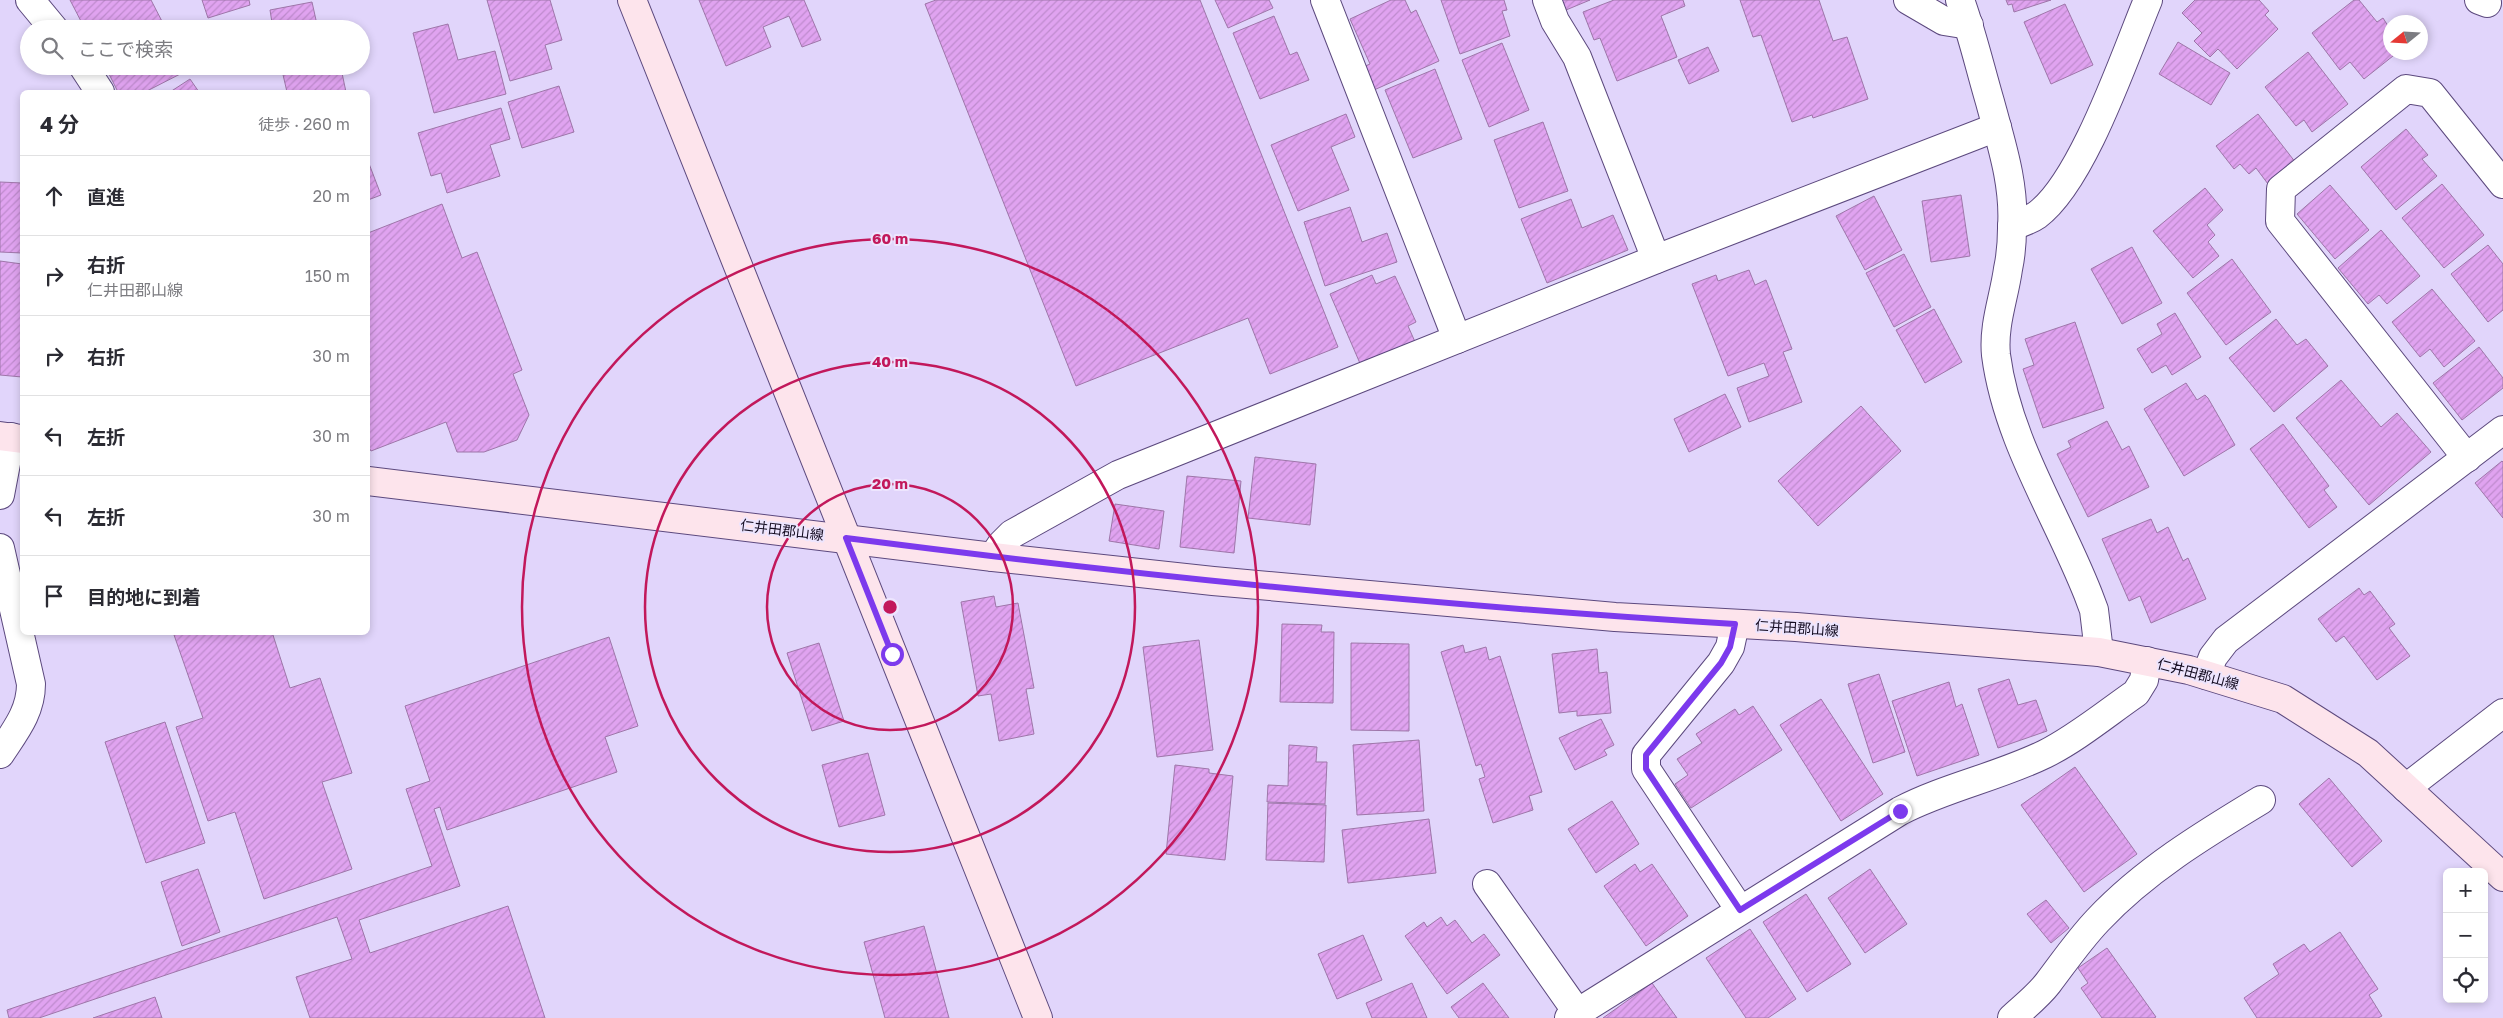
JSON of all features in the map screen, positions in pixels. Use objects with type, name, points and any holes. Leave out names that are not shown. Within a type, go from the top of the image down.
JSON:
[{"type":"main road","points":[[632,0],[1038,1018]]},
{"type":"main road","name":"仁井田郡山線","points":[[370,481],[993,557],[1213,581],[1615,617],[1735,624],[2099,652],[2148,661],[2206,675],[2283,698],[2368,753],[2503,877]]},
{"type":"street","points":[[30,0],[47,20]]},
{"type":"street","points":[[1325,0],[1457,339]]},
{"type":"street","points":[[1547,0],[1555,21],[1577,57],[1656,259]]},
{"type":"street","points":[[1908,0],[1944,21],[1969,25]]},
{"type":"street","points":[[1960,0],[1969,25],[2008,170],[2012,226],[2008,269],[1996,328],[1996,354],[2008,409],[2028,461],[2094,610],[2099,652]]},
{"type":"street","points":[[2012,226],[2037,214],[2060,191],[2101,114],[2138,6]]},
{"type":"street","points":[[89,75],[99,90]]},
{"type":"street","points":[[2467,458],[2280,221],[2281,189],[2406,89],[2430,93],[2503,184]]},
{"type":"street","points":[[993,557],[1012,534],[1118,475],[1656,259],[1997,127]]},
{"type":"street","points":[[2206,675],[2213,657],[2226,640],[2503,430]]},
{"type":"street","points":[[0,495],[11,437]]},
{"type":"street","points":[[0,548],[31,684],[31,700],[27,712],[0,754]]},
{"type":"street","points":[[1735,624],[1730,647],[1721,663],[1646,755],[1646,769],[1740,910]]},
{"type":"street","points":[[1487,884],[1573,1015],[1924,798],[2032,760],[2055,748],[2136,693],[2144,680],[2148,661]]},
{"type":"street","points":[[2406,788],[2503,713]]},
{"type":"street","points":[[2012,1018],[2047,985],[2070,951],[2099,919],[2151,872],[2203,835],[2261,800]]},
{"type":"building","points":[[70,0],[151,0],[161,20],[80,20]]},
{"type":"building","points":[[202,0],[249,0],[250,5],[208,18]]},
{"type":"building","points":[[487,0],[550,0],[562,40],[545,45],[552,69],[510,81]]},
{"type":"building","points":[[699,0],[804,0],[821,40],[802,47],[789,16],[763,27],[771,47],[726,66]]},
{"type":"building","points":[[936,0],[1200,0],[1338,347],[1270,374],[1248,318],[1076,386],[925,4]]},
{"type":"building","points":[[1215,0],[1269,0],[1273,8],[1228,28]]},
{"type":"building","points":[[1391,0],[1405,0],[1411,13],[1416,10],[1439,61],[1374,90],[1363,67],[1370,64],[1350,19]]},
{"type":"building","points":[[1441,0],[1504,0],[1507,10],[1502,11],[1510,36],[1460,54]]},
{"type":"building","points":[[1562,0],[1590,0],[1566,10]]},
{"type":"building","points":[[1614,0],[1683,0],[1685,6],[1661,16],[1677,57],[1617,81],[1600,38],[1594,40],[1583,12]]},
{"type":"building","points":[[1740,0],[1819,0],[1833,41],[1847,37],[1868,99],[1813,118],[1812,115],[1792,122],[1761,35],[1753,37]]},
{"type":"building","points":[[2006,0],[2051,0],[2014,12],[2012,4],[2008,5]]},
{"type":"building","points":[[2195,0],[2259,0],[2269,11],[2265,15],[2278,29],[2237,69],[2218,49],[2210,57],[2194,41],[2202,33],[2182,13]]},
{"type":"building","points":[[2354,0],[2359,0],[2377,22],[2383,18],[2383,60],[2388,60],[2364,79],[2350,62],[2340,70],[2312,33]]},
{"type":"building","points":[[312,2],[316,20],[272,20],[270,10]]},
{"type":"building","points":[[2065,4],[2093,65],[2051,84],[2024,22]]},
{"type":"building","points":[[1274,16],[1290,55],[1297,52],[1309,80],[1260,99],[1233,33]]},
{"type":"building","points":[[448,24],[458,60],[495,51],[506,94],[434,113],[413,33]]},
{"type":"building","points":[[2178,42],[2230,73],[2211,105],[2159,74]]},
{"type":"building","points":[[1502,43],[1529,110],[1489,127],[1462,60]]},
{"type":"building","points":[[1708,47],[1719,71],[1689,84],[1678,60]]},
{"type":"building","points":[[2308,52],[2348,104],[2312,132],[2304,120],[2296,126],[2265,87]]},
{"type":"building","points":[[1435,69],[1462,139],[1413,158],[1385,90]]},
{"type":"building","points":[[110,75],[178,75],[149,90],[117,90]]},
{"type":"building","points":[[283,75],[342,75],[346,90],[287,90]]},
{"type":"building","points":[[190,79],[198,90],[173,90]]},
{"type":"building","points":[[559,86],[574,132],[522,148],[508,102]]},
{"type":"building","points":[[501,108],[510,139],[490,145],[500,176],[447,193],[441,173],[431,176],[418,133]]},
{"type":"building","points":[[1346,114],[1355,137],[1331,147],[1349,190],[1298,211],[1271,145]]},
{"type":"building","points":[[2258,114],[2296,163],[2268,184],[2256,168],[2249,174],[2240,164],[2234,169],[2216,146]]},
{"type":"building","points":[[1543,122],[1568,191],[1519,208],[1494,140]]},
{"type":"building","points":[[2406,129],[2428,155],[2422,159],[2437,176],[2396,210],[2361,167]]},
{"type":"building","points":[[370,166],[381,195],[370,199]]},
{"type":"building","points":[[0,182],[20,183],[20,253],[0,252]]},
{"type":"building","points":[[2442,184],[2484,235],[2444,268],[2402,218]]},
{"type":"building","points":[[2330,185],[2369,230],[2335,259],[2297,214]]},
{"type":"building","points":[[2205,188],[2223,210],[2207,225],[2215,235],[2208,242],[2219,256],[2193,278],[2153,231]]},
{"type":"building","points":[[1961,195],[1970,256],[1931,262],[1922,201]]},
{"type":"building","points":[[1874,196],[1902,250],[1865,270],[1836,216]]},
{"type":"building","points":[[1571,199],[1582,228],[1613,215],[1628,250],[1547,283],[1521,219]]},
{"type":"building","points":[[442,204],[462,258],[477,252],[522,370],[513,374],[529,415],[517,440],[484,452],[457,452],[446,422],[371,451],[370,232]]},
{"type":"building","points":[[1350,207],[1362,242],[1387,233],[1397,262],[1325,286],[1304,222]]},
{"type":"building","points":[[2381,230],[2420,276],[2387,304],[2379,295],[2368,304],[2338,268]]},
{"type":"building","points":[[2488,245],[2503,264],[2503,310],[2488,322],[2451,274]]},
{"type":"building","points":[[2132,247],[2162,303],[2122,324],[2091,269]]},
{"type":"building","points":[[1904,254],[1931,307],[1894,327],[1866,273]]},
{"type":"building","points":[[2232,259],[2271,312],[2226,345],[2187,293]]},
{"type":"building","points":[[0,261],[20,264],[20,377],[0,375]]},
{"type":"building","points":[[1749,270],[1755,285],[1766,280],[1792,349],[1783,352],[1802,402],[1749,422],[1737,388],[1769,376],[1764,363],[1728,376],[1692,284],[1716,275],[1718,281]]},
{"type":"building","points":[[1372,275],[1376,284],[1395,276],[1416,322],[1408,326],[1416,344],[1362,368],[1330,294]]},
{"type":"building","points":[[2432,289],[2475,341],[2444,367],[2430,349],[2420,357],[2392,322]]},
{"type":"building","points":[[1934,309],[1962,362],[1925,383],[1896,330]]},
{"type":"building","points":[[2175,313],[2201,357],[2172,375],[2166,365],[2152,373],[2137,349],[2162,334],[2157,324]]},
{"type":"building","points":[[2276,319],[2297,345],[2306,339],[2328,366],[2274,412],[2229,358]]},
{"type":"building","points":[[2075,322],[2104,408],[2043,428],[2023,369],[2034,365],[2025,339]]},
{"type":"building","points":[[2479,347],[2503,378],[2503,388],[2462,420],[2433,383]]},
{"type":"building","points":[[2341,380],[2381,427],[2397,413],[2431,452],[2369,505],[2296,418]]},
{"type":"building","points":[[2186,383],[2197,400],[2205,395],[2208,398],[2235,445],[2184,476],[2144,409]]},
{"type":"building","points":[[1725,394],[1741,427],[1689,452],[1674,419]]},
{"type":"building","points":[[1861,406],[1901,451],[1818,526],[1778,481]]},
{"type":"building","points":[[2107,421],[2122,450],[2129,446],[2149,487],[2088,517],[2057,454],[2071,447],[2068,441]]},
{"type":"building","points":[[2283,424],[2329,486],[2324,490],[2337,507],[2309,528],[2250,449]]},
{"type":"building","points":[[1255,457],[1316,464],[1310,525],[1248,518]]},
{"type":"building","points":[[2503,462],[2503,518],[2475,483]]},
{"type":"building","points":[[1187,476],[1241,481],[1234,553],[1180,547]]},
{"type":"building","points":[[1115,504],[1164,511],[1159,549],[1109,541]]},
{"type":"building","points":[[2151,519],[2157,533],[2168,527],[2183,561],[2188,558],[2206,599],[2151,623],[2140,596],[2129,601],[2102,539]]},
{"type":"building","points":[[2359,588],[2364,595],[2370,591],[2395,624],[2389,628],[2410,656],[2377,680],[2344,636],[2336,642],[2318,619]]},
{"type":"building","points":[[994,596],[996,607],[1018,603],[1034,688],[1026,689],[1034,734],[999,741],[991,694],[978,696],[961,602]]},
{"type":"building","points":[[1282,624],[1322,625],[1321,632],[1334,632],[1333,703],[1280,702]]},
{"type":"building","points":[[174,635],[273,635],[290,688],[320,678],[352,773],[322,782],[352,869],[264,899],[235,812],[208,821],[176,727],[203,718]]},
{"type":"building","points":[[609,637],[638,726],[605,737],[617,772],[447,830],[440,807],[434,809],[460,886],[359,920],[370,953],[508,906],[545,1018],[310,1018],[296,977],[352,959],[337,917],[39,1018],[9,1018],[7,1010],[432,866],[406,789],[430,781],[405,706]]},
{"type":"building","points":[[1199,640],[1213,750],[1157,757],[1143,647]]},
{"type":"building","points":[[819,643],[844,721],[812,731],[787,653]]},
{"type":"building","points":[[1351,643],[1409,644],[1409,731],[1351,730]]},
{"type":"building","points":[[1463,645],[1465,653],[1486,647],[1489,660],[1500,656],[1542,792],[1529,796],[1533,810],[1493,823],[1479,779],[1485,777],[1481,764],[1476,766],[1441,652]]},
{"type":"building","points":[[1597,649],[1599,673],[1607,672],[1611,713],[1577,716],[1577,711],[1559,713],[1552,654]]},
{"type":"building","points":[[1879,674],[1905,752],[1873,763],[1848,684]]},
{"type":"building","points":[[2009,679],[2018,705],[2036,700],[2047,731],[1998,748],[1978,689]]},
{"type":"building","points":[[1949,682],[1956,707],[1962,704],[1979,755],[1917,776],[1892,701]]},
{"type":"building","points":[[1821,699],[1883,794],[1841,821],[1780,725]]},
{"type":"building","points":[[1753,706],[1782,750],[1691,808],[1675,784],[1688,775],[1677,759],[1702,743],[1696,734],[1735,709],[1739,715]]},
{"type":"building","points":[[1601,719],[1614,745],[1604,750],[1607,755],[1575,770],[1559,738]]},
{"type":"building","points":[[165,722],[205,843],[146,863],[105,742]]},
{"type":"building","points":[[1419,740],[1424,811],[1357,815],[1353,745]]},
{"type":"building","points":[[1289,745],[1317,747],[1316,762],[1327,762],[1325,804],[1267,802],[1268,785],[1288,786]]},
{"type":"building","points":[[868,753],[885,815],[839,827],[822,765]]},
{"type":"building","points":[[1175,765],[1209,769],[1209,773],[1233,776],[1225,860],[1166,854]]},
{"type":"building","points":[[2075,767],[2137,854],[2084,892],[2021,805]]},
{"type":"building","points":[[2329,778],[2382,841],[2352,867],[2299,804]]},
{"type":"building","points":[[1612,801],[1639,844],[1596,873],[1568,829]]},
{"type":"building","points":[[1268,803],[1326,805],[1324,862],[1266,860]]},
{"type":"building","points":[[1429,819],[1436,873],[1348,883],[1342,830]]},
{"type":"building","points":[[1635,864],[1640,872],[1652,864],[1688,916],[1646,946],[1604,886]]},
{"type":"building","points":[[198,869],[220,932],[182,946],[161,882]]},
{"type":"building","points":[[1870,869],[1907,924],[1865,953],[1828,898]]},
{"type":"building","points":[[1806,894],[1851,964],[1807,992],[1763,922]]},
{"type":"building","points":[[2046,900],[2069,928],[2051,943],[2027,914]]},
{"type":"building","points":[[1441,917],[1447,926],[1455,920],[1472,943],[1484,934],[1500,955],[1447,994],[1405,936],[1424,922],[1427,927]]},
{"type":"building","points":[[924,926],[949,1018],[885,1018],[864,942]]},
{"type":"building","points":[[1750,929],[1796,999],[1768,1018],[1746,1018],[1706,958]]},
{"type":"building","points":[[2340,932],[2378,989],[2369,995],[2382,1016],[2378,1018],[2257,1018],[2244,998],[2279,974],[2273,964],[2304,944],[2310,952]]},
{"type":"building","points":[[1363,935],[1382,980],[1337,999],[1318,954]]},
{"type":"building","points":[[2107,948],[2156,1017],[2102,1018],[2081,988],[2088,983],[2078,968]]},
{"type":"building","points":[[1412,983],[1427,1018],[1372,1018],[1366,1003]]},
{"type":"building","points":[[1483,983],[1509,1018],[1459,1018],[1451,1007]]},
{"type":"building","points":[[1652,983],[1677,1018],[1603,1018]]},
{"type":"building","points":[[155,997],[162,1018],[93,1018]]},
{"type":"route","points":[[892,654],[846,538],[993,557],[1213,581],[1615,617],[1735,624],[1730,647],[1721,663],[1646,755],[1646,769],[1740,910],[1900,811]]}]
